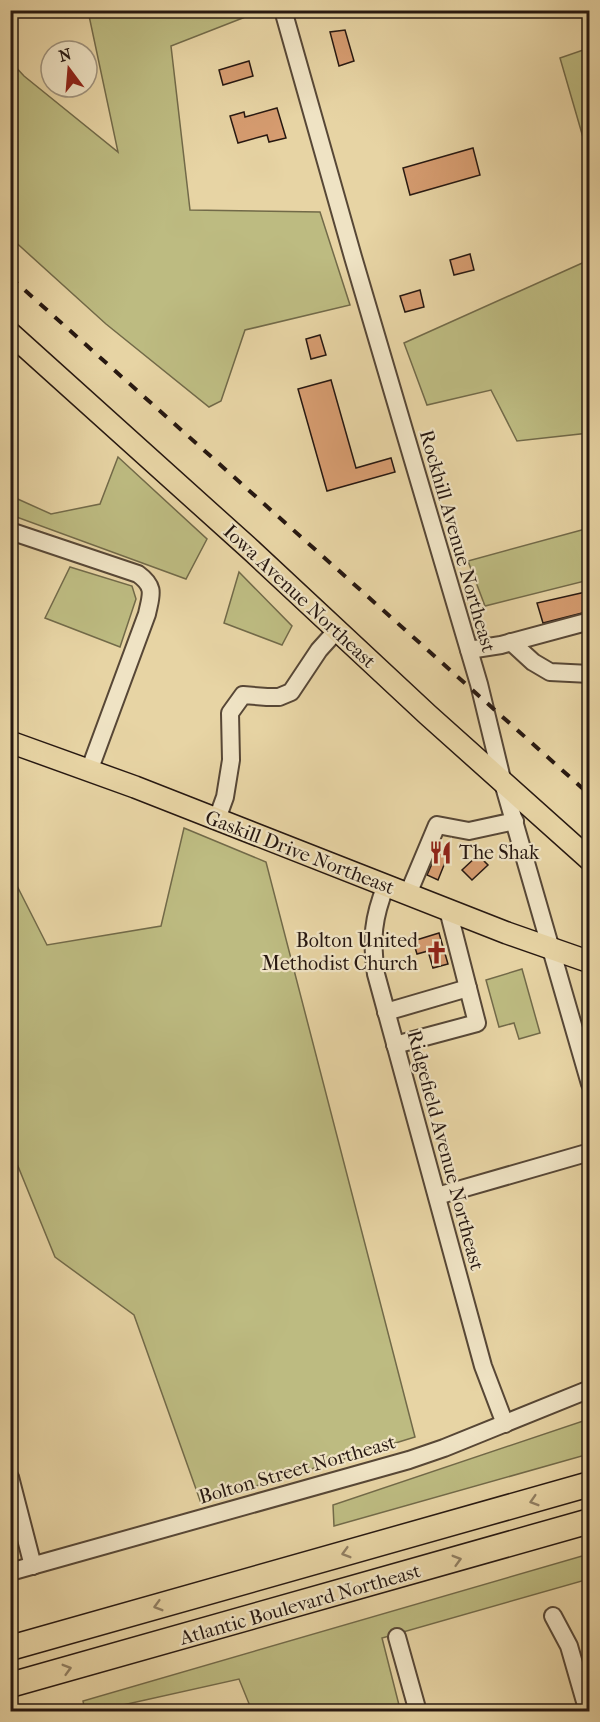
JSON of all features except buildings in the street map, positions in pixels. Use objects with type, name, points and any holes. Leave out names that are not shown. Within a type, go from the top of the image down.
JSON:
[{"type":"highway","name":"Atlantic Boulevard Northeast","points":[[10,1647],[590,1484]]},
{"type":"highway","name":"Atlantic Boulevard Northeast","points":[[10,1685],[590,1521]]},
{"type":"main road","name":"Iowa Avenue Northeast","points":[[10,333],[590,860]]},
{"type":"main road","name":"Gaskill Drive Northeast","points":[[10,742],[217,819],[550,949],[590,962]]},
{"type":"street","name":"Rockhill Avenue Northeast","points":[[283,10],[356,268],[469,650],[503,783],[590,1084]]},
{"type":"street","points":[[10,531],[131,571],[147,581],[150,587],[147,614],[89,771]]},
{"type":"street","points":[[469,650],[511,642],[590,621]]},
{"type":"street","points":[[217,819],[225,797],[231,760],[230,713],[238,700],[243,695],[273,697],[291,692],[319,650],[337,630]]},
{"type":"street","points":[[511,642],[533,662],[550,672],[590,674]]},
{"type":"street","points":[[408,894],[437,825],[469,831],[514,820]]},
{"type":"street","name":"Ridgefield Avenue Northeast","points":[[386,885],[374,920],[372,947],[376,974],[483,1366],[505,1424]]},
{"type":"street","points":[[395,1045],[477,1023],[448,910]]},
{"type":"street","points":[[386,1012],[468,988]]},
{"type":"street","points":[[437,1196],[590,1152]]},
{"type":"street","name":"Bolton Street Northeast","points":[[10,1572],[409,1460],[590,1389]]},
{"type":"street","points":[[10,1477],[33,1566]]},
{"type":"street","points":[[553,1616],[569,1646],[588,1712]]},
{"type":"street","points":[[397,1636],[418,1712]]},
{"type":"shaded area","points":[[88,11],[252,11],[253,14],[171,46],[190,210],[320,212],[350,305],[245,330],[221,401],[209,407],[106,324],[11,238],[11,62],[39,88],[39,99],[52,99],[118,152],[99,63],[99,39],[94,39]]},
{"type":"shaded area","points":[[590,48],[589,158],[560,58]]},
{"type":"shaded area","points":[[589,260],[589,433],[517,441],[491,390],[427,405],[404,343]]},
{"type":"shaded area","points":[[118,457],[207,539],[186,579],[11,515],[11,496],[51,514],[100,504]]},
{"type":"shaded area","points":[[589,528],[589,580],[485,606],[468,561]]},
{"type":"shaded area","points":[[70,567],[132,586],[136,599],[120,647],[45,618]]},
{"type":"shaded area","points":[[239,572],[292,626],[282,645],[224,623]]},
{"type":"shaded area","points":[[184,828],[266,862],[415,1437],[201,1503],[134,1315],[55,1257],[11,1149],[11,874],[47,945],[161,926]]},
{"type":"shaded area","points":[[522,969],[540,1033],[519,1039],[514,1023],[499,1027],[486,980]]},
{"type":"shaded area","points":[[589,1419],[589,1454],[334,1526],[333,1505]]},
{"type":"shaded area","points":[[589,1554],[589,1579],[382,1638],[400,1709],[391,1711],[252,1711],[239,1679],[96,1711],[85,1711],[83,1701]]},
{"type":"railway","points":[[10,277],[590,795]]},
{"type":"place","name":"The Shak","points":[[441,852]]},
{"type":"place","name":"Bolton United Methodist Church","points":[[436,952]]}]
